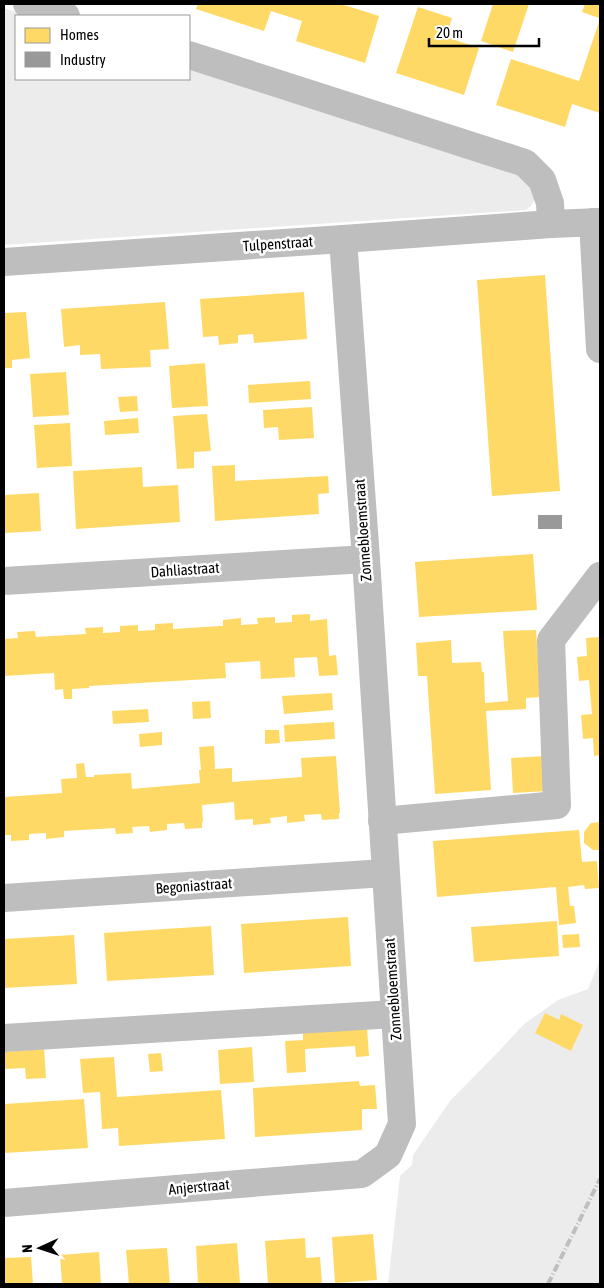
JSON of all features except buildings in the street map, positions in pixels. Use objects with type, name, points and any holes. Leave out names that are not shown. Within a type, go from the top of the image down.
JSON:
[{"type":"street","points":[[27,4],[63,15]]},
{"type":"street","points":[[190,55],[525,164],[542,180],[550,203],[551,224]]},
{"type":"street","points":[[597,222],[600,349]]},
{"type":"street","name":"Tulpenstraat","points":[[4,262],[597,222]]},
{"type":"street","name":"Zonnebloemstraat","points":[[343,239],[366,559],[402,1124],[388,1155]]},
{"type":"street","name":"Dahliastraat","points":[[4,581],[366,559]]},
{"type":"street","points":[[382,822],[557,805],[551,640],[600,576]]},
{"type":"street","name":"Begoniastraat","points":[[4,898],[385,873]]},
{"type":"street","points":[[4,1038],[394,1014]]},
{"type":"street","name":"Anjerstraat","points":[[4,1203],[362,1174],[388,1155]]},
{"type":"shaded area","points":[[4,8],[25,15],[15,15],[15,80],[190,80],[190,67],[518,175],[529,182],[535,199],[526,210],[4,245]]},
{"type":"shaded area","points":[[600,960],[600,1284],[388,1284],[400,1176],[412,1165],[413,1155],[450,1101],[524,1024],[558,1000],[588,989]]},
{"type":"railway","points":[[548,1284],[600,1179]]}]
